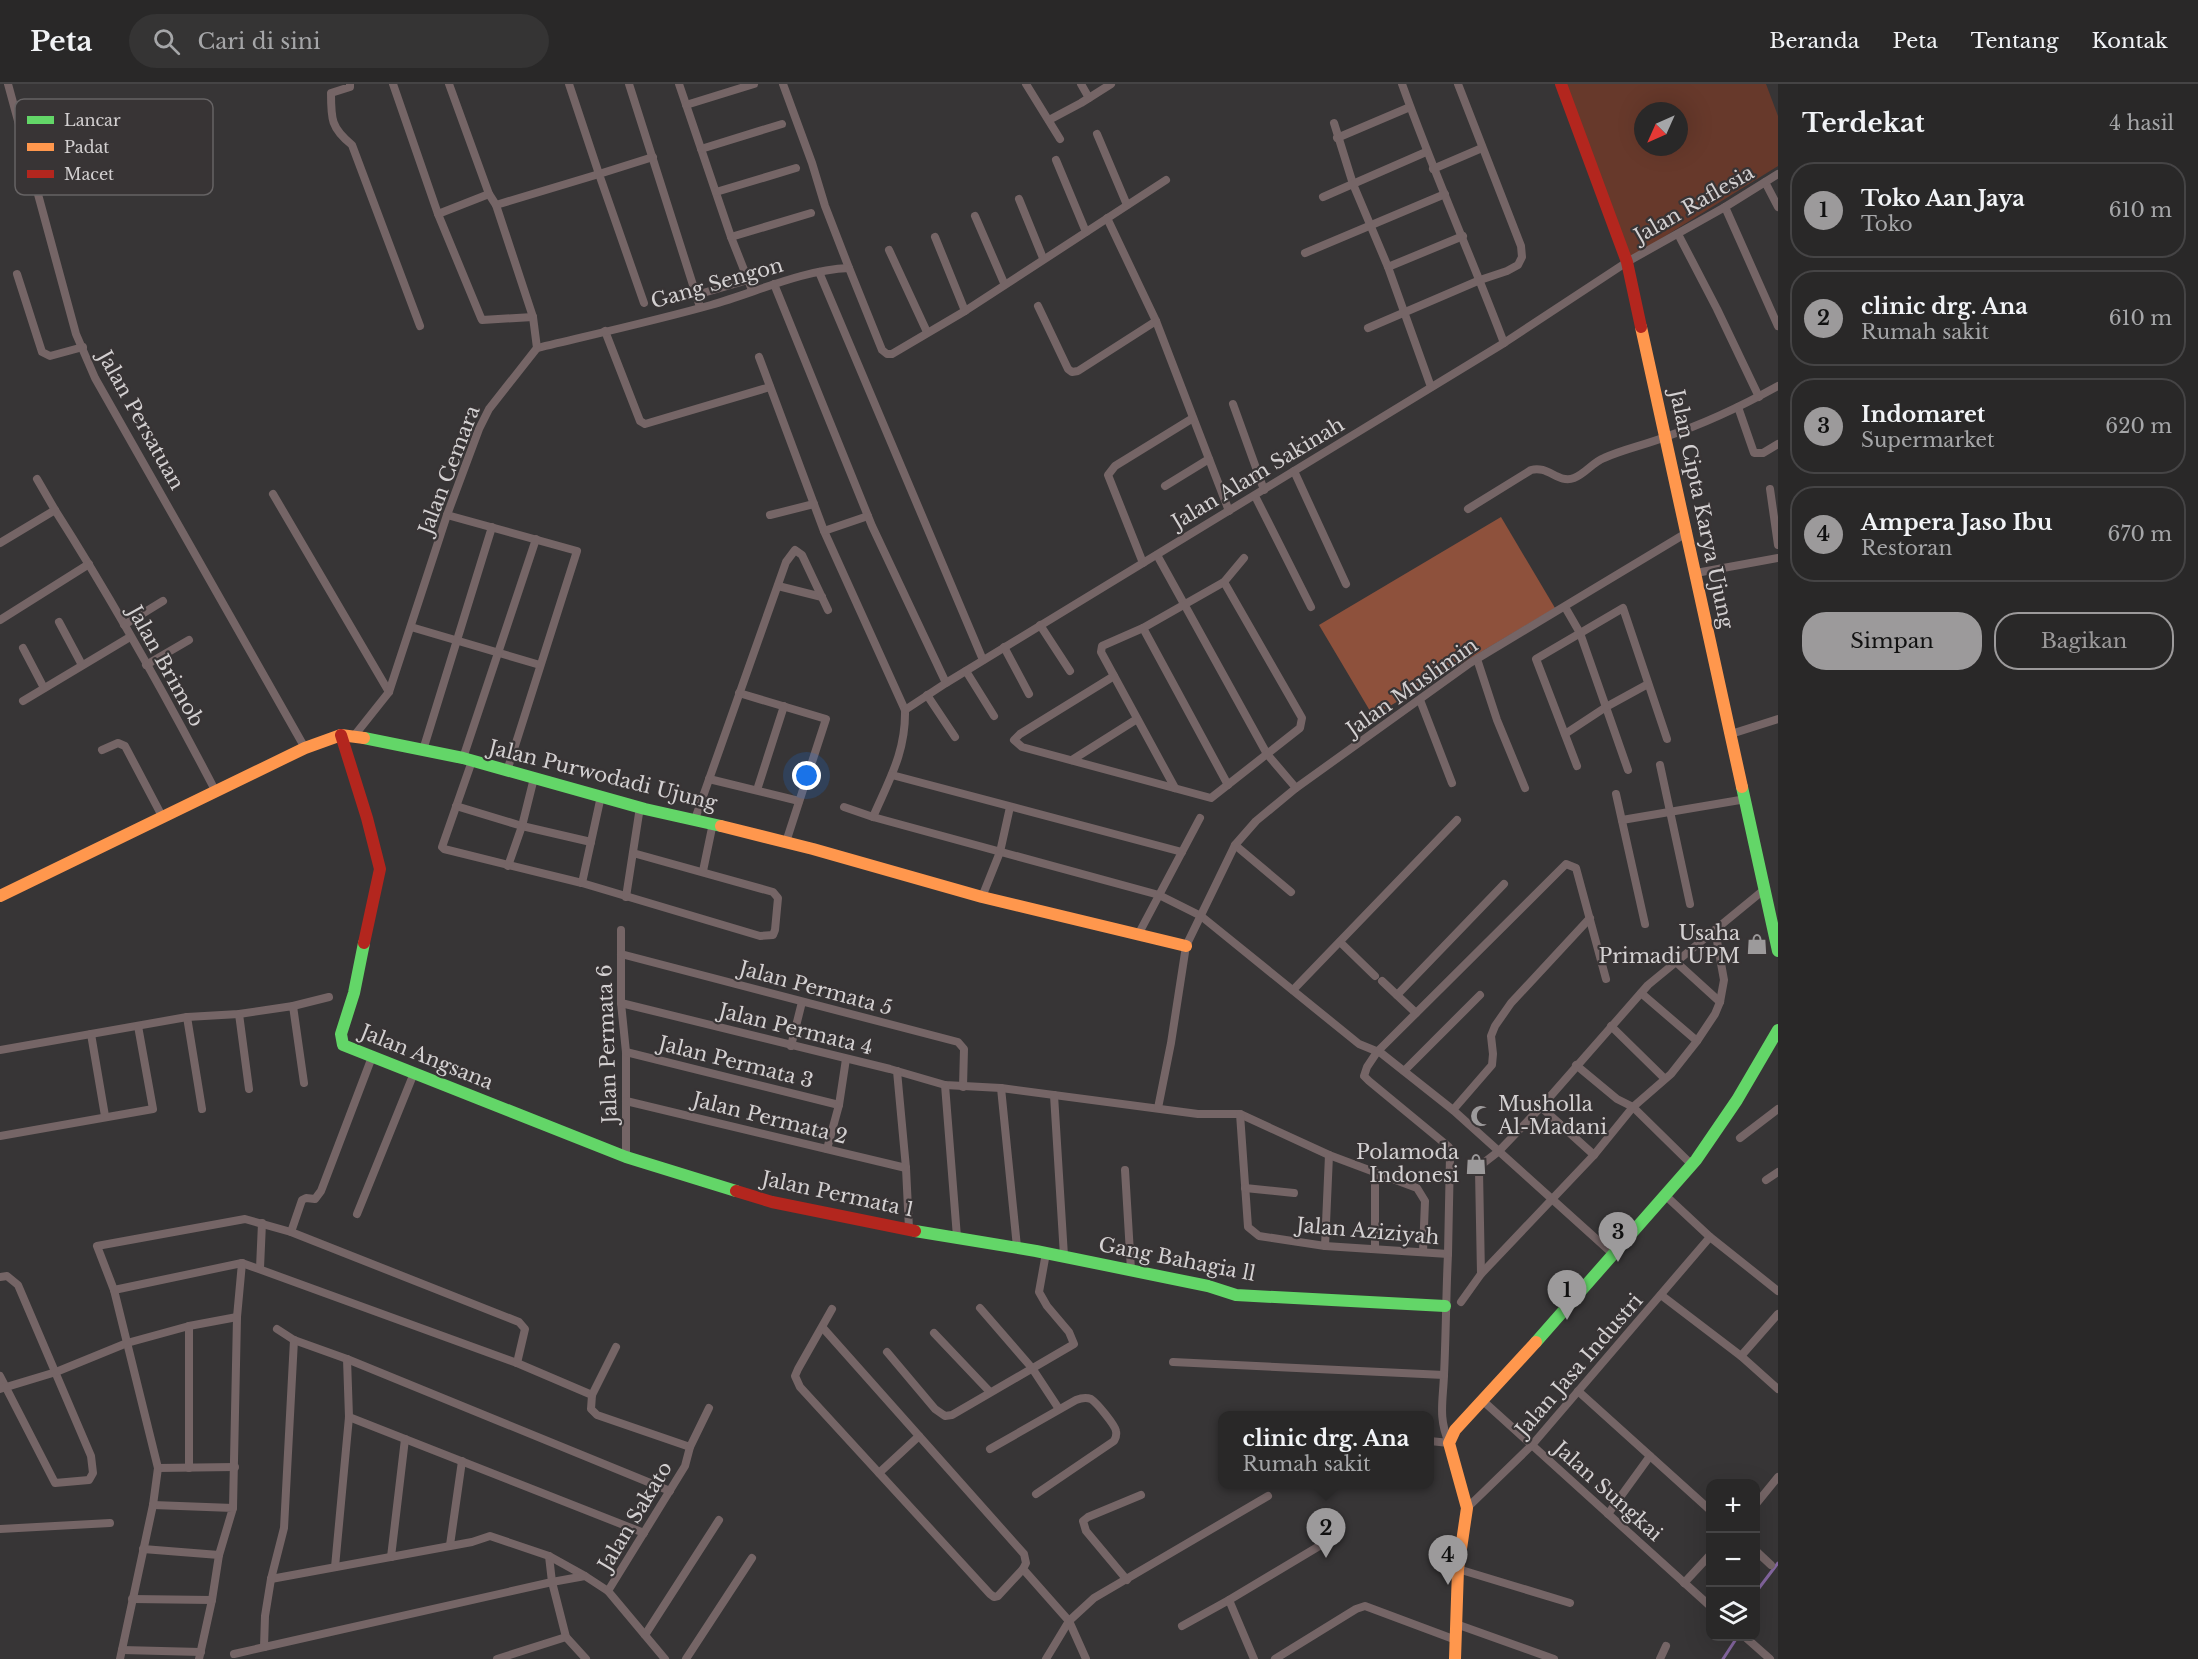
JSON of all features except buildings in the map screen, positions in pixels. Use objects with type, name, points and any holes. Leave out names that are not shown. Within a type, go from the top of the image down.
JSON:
[{"type":"street","name":"Jalan Persatuan","points":[[8,84],[15,110]]},
{"type":"street","points":[[350,84],[350,87],[331,93],[331,116],[337,134],[352,145],[420,326]]},
{"type":"street","points":[[393,84],[438,214],[482,320],[533,317]]},
{"type":"street","points":[[449,84],[489,194],[496,205],[533,317],[537,348]]},
{"type":"street","points":[[569,84],[644,303]]},
{"type":"street","points":[[629,84],[700,307]]},
{"type":"street","points":[[679,84],[731,237],[752,290]]},
{"type":"street","points":[[686,105],[754,84]]},
{"type":"street","points":[[783,84],[812,162],[825,206],[882,350],[887,354],[892,354],[965,310],[1166,180]]},
{"type":"street","points":[[1026,84],[1060,138]]},
{"type":"street","points":[[1081,84],[1089,98]]},
{"type":"street","points":[[1049,120],[1111,84]]},
{"type":"street","points":[[1402,84],[1426,152],[1504,343]]},
{"type":"street","points":[[1368,328],[1480,280],[1507,271],[1518,265],[1522,257],[1521,246],[1458,84]]},
{"type":"street","name":"Jalan Cipta Karya Ujung","points":[[1561,84],[1627,262],[1778,951]]},
{"type":"street","points":[[1337,138],[1410,107]]},
{"type":"street","points":[[1334,123],[1353,184],[1388,267],[1431,387]]},
{"type":"street","points":[[700,149],[783,124]]},
{"type":"street","points":[[1097,134],[1127,205]]},
{"type":"street","points":[[1433,169],[1482,148]]},
{"type":"street","points":[[1323,197],[1426,152]]},
{"type":"street","points":[[496,205],[653,157]]},
{"type":"street","points":[[1056,160],[1086,232]]},
{"type":"street","points":[[716,192],[796,168]]},
{"type":"street","name":"Jalan Raflesia","points":[[1627,262],[1725,207],[1778,174]]},
{"type":"street","points":[[1765,182],[1778,207]]},
{"type":"street","points":[[438,214],[489,194]]},
{"type":"street","points":[[1305,254],[1445,194]]},
{"type":"street","name":"Jalan Persatuan","points":[[38,195],[76,334],[95,378],[305,748]]},
{"type":"street","points":[[1019,199],[1043,258]]},
{"type":"street","points":[[1725,207],[1778,326]]},
{"type":"street","points":[[731,237],[811,213]]},
{"type":"street","points":[[975,216],[1004,283]]},
{"type":"street","points":[[1107,218],[1156,321],[1229,511]]},
{"type":"street","points":[[1678,234],[1759,397]]},
{"type":"street","points":[[1388,267],[1462,236]]},
{"type":"street","points":[[935,237],[965,310]]},
{"type":"street","points":[[889,250],[927,332]]},
{"type":"street","name":"Jalan Alam Sakinah","points":[[904,710],[1504,343],[1627,262]]},
{"type":"street","name":"Gang Sengon","points":[[537,348],[700,307],[819,272],[849,268]]},
{"type":"street","points":[[819,272],[983,660]]},
{"type":"street","points":[[17,274],[42,352],[50,356],[82,347]]},
{"type":"street","points":[[696,295],[748,280]]},
{"type":"street","points":[[774,284],[868,516],[946,683]]},
{"type":"street","points":[[1038,306],[1068,369],[1072,372],[1078,371],[1156,321]]},
{"type":"street","points":[[605,331],[640,420],[645,424],[770,387]]},
{"type":"street","name":"Jalan Cemara","points":[[348,736],[389,692],[447,515],[479,429],[489,409],[537,348]]},
{"type":"street","points":[[759,357],[824,531],[904,710],[905,724],[901,754],[873,818]]},
{"type":"street","points":[[1468,509],[1537,468],[1560,477],[1574,478],[1602,458],[1666,437],[1738,407],[1778,386]]},
{"type":"street","points":[[1233,404],[1264,490]]},
{"type":"street","points":[[1738,407],[1754,453],[1763,453],[1778,444]]},
{"type":"street","points":[[1143,563],[1108,475],[1115,466],[1193,418]]},
{"type":"street","points":[[1165,486],[1209,459]]},
{"type":"street","points":[[1294,471],[1346,584]]},
{"type":"street","name":"Jalan Brimob","points":[[37,479],[87,560],[216,792]]},
{"type":"street","points":[[1770,489],[1778,546]]},
{"type":"street","points":[[273,494],[389,692]]},
{"type":"street","points":[[1255,496],[1311,608]]},
{"type":"street","points":[[770,515],[814,504]]},
{"type":"street","points":[[0,543],[55,510]]},
{"type":"street","points":[[447,515],[577,551],[507,771]]},
{"type":"street","points":[[824,531],[868,516]]},
{"type":"street","points":[[423,750],[492,527]]},
{"type":"street","name":"Jalan Muslimin","points":[[1201,916],[1235,845],[1256,821],[1296,788],[1477,659],[1688,532]]},
{"type":"street","points":[[536,539],[499,653],[456,806],[442,847],[508,866],[582,883],[760,936],[772,935],[775,930],[778,898],[776,895],[703,871],[633,853]]},
{"type":"street","points":[[695,819],[777,586],[795,550],[802,555],[828,610]]},
{"type":"street","points":[[1157,555],[1267,754],[1296,788]]},
{"type":"street","points":[[1175,788],[1101,652],[1102,646],[1143,628],[1224,582],[1244,558]]},
{"type":"street","points":[[1696,573],[1778,558]]},
{"type":"street","points":[[0,620],[87,560]]},
{"type":"street","points":[[1114,676],[1014,739],[1022,747],[1211,798],[1300,728],[1302,718],[1224,582]]},
{"type":"street","points":[[777,586],[822,597]]},
{"type":"street","points":[[124,625],[163,601]]},
{"type":"street","points":[[1565,607],[1580,633],[1628,770]]},
{"type":"street","points":[[1577,766],[1536,659],[1623,608],[1666,739]]},
{"type":"street","points":[[59,622],[82,665]]},
{"type":"street","points":[[1040,625],[1070,671]]},
{"type":"street","points":[[411,627],[540,665]]},
{"type":"street","points":[[1143,628],[1228,785]]},
{"type":"street","points":[[23,701],[130,637]]},
{"type":"street","points":[[146,664],[189,640]]},
{"type":"street","points":[[1004,647],[1029,693]]},
{"type":"street","points":[[23,648],[44,688]]},
{"type":"street","points":[[1477,659],[1497,720],[1525,788]]},
{"type":"street","points":[[966,670],[994,716]]},
{"type":"street","points":[[1565,734],[1606,707],[1648,684]]},
{"type":"street","points":[[739,693],[826,718],[786,842]]},
{"type":"street","points":[[927,695],[955,737]]},
{"type":"street","points":[[1420,699],[1452,783]]},
{"type":"street","points":[[757,790],[784,706]]},
{"type":"street","points":[[1731,734],[1778,718]]},
{"type":"street","points":[[1072,760],[1137,719]]},
{"type":"street","points":[[0,896],[305,748],[348,736]]},
{"type":"street","name":"Jalan Purwodadi Ujung","points":[[348,736],[468,760],[640,807],[786,842],[982,897],[1186,946]]},
{"type":"street","name":"Jalan Angsana","points":[[348,736],[380,869],[354,993],[341,1035],[343,1044],[626,1157]]},
{"type":"street","points":[[102,750],[118,743],[125,746],[163,818]]},
{"type":"street","points":[[1660,765],[1690,904]]},
{"type":"street","points":[[892,775],[1182,852]]},
{"type":"street","points":[[508,866],[522,826],[534,778]]},
{"type":"street","points":[[709,779],[799,801]]},
{"type":"street","points":[[1616,794],[1645,924]]},
{"type":"street","points":[[582,883],[601,796]]},
{"type":"street","points":[[1622,820],[1746,799]]},
{"type":"street","points":[[456,806],[522,826],[591,842]]},
{"type":"street","points":[[626,897],[640,807]]},
{"type":"street","points":[[844,807],[873,818],[1159,895],[1201,916],[1359,1044],[1377,1052],[1453,1110],[1613,1254]]},
{"type":"street","points":[[982,897],[999,852],[1010,807]]},
{"type":"street","points":[[1139,933],[1200,818]]},
{"type":"street","points":[[1293,990],[1457,820]]},
{"type":"street","points":[[703,871],[713,824]]},
{"type":"street","points":[[1235,845],[1291,892]]},
{"type":"street","points":[[1448,1254],[1449,1148],[1364,1076],[1367,1067],[1377,1052],[1566,864],[1576,868],[1606,979]]},
{"type":"street","points":[[1397,996],[1504,884]]},
{"type":"street","points":[[1481,1274],[1479,1171],[1481,1165],[1499,1150],[1540,1107],[1641,993],[1760,893]]},
{"type":"street","points":[[1158,1108],[1186,946],[1201,916]]},
{"type":"street","points":[[1453,1110],[1492,1065],[1491,1036],[1510,1003],[1590,918]]},
{"type":"street","name":"Jalan Permata 6","points":[[621,930],[621,1003],[626,1052],[626,1157]]},
{"type":"street","points":[[1461,1302],[1481,1274],[1594,1155],[1633,1107],[1671,1074],[1697,1041],[1720,1002],[1724,980],[1715,930]]},
{"type":"street","points":[[1340,942],[1416,1013]]},
{"type":"street","name":"Jalan Permata 5","points":[[621,954],[958,1042],[964,1049],[963,1087]]},
{"type":"street","points":[[1676,962],[1720,1002]]},
{"type":"street","points":[[1641,993],[1697,1041]]},
{"type":"street","points":[[1404,1071],[1480,995]]},
{"type":"street","points":[[0,1050],[186,1017],[239,1014],[293,1006],[329,997]]},
{"type":"street","points":[[791,1046],[802,1002]]},
{"type":"street","name":"Jalan Permata 4","points":[[621,1003],[945,1085],[1001,1088],[1198,1114],[1240,1114]]},
{"type":"street","points":[[293,1006],[304,1083]]},
{"type":"street","points":[[239,1014],[249,1089]]},
{"type":"street","points":[[186,1017],[201,1109]]},
{"type":"street","points":[[0,1136],[153,1109],[138,1026]]},
{"type":"street","points":[[1611,1026],[1664,1078]]},
{"type":"street","points":[[1455,1659],[1458,1569],[1467,1508],[1449,1443],[1455,1430],[1666,1196],[1737,1100],[1778,1030]]},
{"type":"street","points":[[91,1034],[105,1116]]},
{"type":"street","name":"Jalan Permata 3","points":[[626,1052],[838,1105]]},
{"type":"street","points":[[291,1232],[302,1200],[315,1198],[321,1191],[372,1057]]},
{"type":"street","points":[[827,1149],[846,1059]]},
{"type":"street","points":[[1576,1065],[1617,1100],[1633,1107],[1691,1164]]},
{"type":"street","points":[[897,1071],[909,1229]]},
{"type":"street","points":[[357,1214],[414,1073]]},
{"type":"street","points":[[945,1085],[957,1237]]},
{"type":"street","points":[[1001,1088],[1017,1247]]},
{"type":"street","points":[[1054,1095],[1065,1256]]},
{"type":"street","name":"Jalan Permata 2","points":[[626,1101],[906,1168]]},
{"type":"street","points":[[1540,1107],[1594,1155]]},
{"type":"street","points":[[1740,1138],[1778,1109]]},
{"type":"street","points":[[1240,1114],[1329,1155],[1417,1188],[1425,1201],[1423,1252]]},
{"type":"street","name":"Jalan Aziziyah","points":[[1240,1114],[1248,1227],[1251,1232],[1259,1236],[1325,1246],[1448,1254],[1444,1375],[1440,1410],[1443,1429],[1449,1443]]},
{"type":"street","points":[[1325,1246],[1329,1155]]},
{"type":"street","name":"Jalan Permata 1","points":[[626,1157],[772,1202],[1046,1253]]},
{"type":"street","points":[[1125,1170],[1131,1270]]},
{"type":"street","points":[[1375,1172],[1375,1249]]},
{"type":"street","points":[[1766,1180],[1778,1172]]},
{"type":"street","points":[[1245,1188],[1294,1193]]},
{"type":"street","points":[[1666,1196],[1710,1237],[1778,1291]]},
{"type":"street","points":[[242,1263],[237,1317],[236,1467],[233,1508],[219,1555],[200,1655],[121,1655],[153,1505],[158,1468],[114,1290],[97,1246],[245,1219],[262,1223],[291,1232],[519,1322],[525,1329],[517,1363]]},
{"type":"street","points":[[261,1268],[262,1223]]},
{"type":"street","name":"Jalan Jasa Industri","points":[[1467,1508],[1532,1446],[1710,1237]]},
{"type":"street","points":[[887,1352],[942,1415],[952,1415],[1074,1344],[1070,1332],[1047,1306],[1039,1292],[1046,1253]]},
{"type":"street","name":"Gang Bahagia ll","points":[[1046,1253],[1208,1286],[1236,1295],[1445,1306]]},
{"type":"street","points":[[114,1290],[242,1263],[517,1363],[592,1395]]},
{"type":"street","points":[[0,1277],[7,1276],[18,1285],[91,1456],[93,1473],[89,1480],[55,1483],[2,1388],[0,1376]]},
{"type":"street","points":[[1661,1295],[1741,1356],[1778,1389]]},
{"type":"street","points":[[980,1308],[1032,1368],[1059,1409]]},
{"type":"street","points":[[823,1328],[1024,1554],[1026,1563],[1023,1569],[998,1596],[994,1597],[982,1587],[797,1382],[795,1376],[798,1369],[832,1309]]},
{"type":"street","points":[[1741,1356],[1778,1314]]},
{"type":"street","points":[[2,1388],[56,1372],[127,1343],[189,1326],[237,1317]]},
{"type":"street","points":[[189,1326],[189,1468]]},
{"type":"street","points":[[277,1329],[294,1340],[347,1359],[670,1491]]},
{"type":"street","points":[[934,1332],[990,1392]]},
{"type":"street","points":[[264,1647],[271,1579],[285,1528],[294,1340]]},
{"type":"street","points":[[616,1347],[592,1395],[591,1409],[597,1415],[690,1447]]},
{"type":"street","points":[[335,1567],[349,1417],[347,1359]]},
{"type":"street","points":[[1173,1362],[1444,1375]]},
{"type":"street","points":[[1578,1391],[1706,1506]]},
{"type":"street","points":[[990,1449],[1059,1409],[1084,1397],[1091,1399],[1116,1430],[1116,1437],[1110,1444],[1036,1494]]},
{"type":"street","name":"Jalan Sungkai","points":[[1482,1400],[1706,1602]]},
{"type":"street","name":"Jalan Sakato","points":[[665,1659],[608,1592],[685,1466],[690,1447],[709,1408]]},
{"type":"street","points":[[349,1417],[644,1533]]},
{"type":"street","points":[[879,1473],[919,1436]]},
{"type":"street","points":[[391,1557],[405,1439]]},
{"type":"street","points":[[1434,1441],[1449,1443]]},
{"type":"street","points":[[1608,1514],[1650,1456]]},
{"type":"street","points":[[450,1545],[462,1461]]},
{"type":"street","points":[[158,1468],[236,1467]]},
{"type":"street","points":[[1760,1498],[1778,1477]]},
{"type":"street","points":[[1127,1580],[1086,1531],[1083,1521],[1141,1495]]},
{"type":"street","points":[[1046,1659],[1070,1621],[1094,1598],[1268,1496]]},
{"type":"street","points":[[153,1505],[233,1508]]},
{"type":"street","points":[[645,1635],[719,1520]]},
{"type":"street","points":[[0,1529],[110,1523]]},
{"type":"street","points":[[271,1579],[490,1536],[549,1556],[608,1592]]},
{"type":"street","points":[[1182,1626],[1331,1539]]},
{"type":"street","points":[[143,1549],[219,1555]]},
{"type":"street","points":[[1760,1555],[1772,1565]]},
{"type":"street","points":[[549,1556],[552,1582],[566,1637],[586,1659]]},
{"type":"street","points":[[686,1659],[752,1558]]},
{"type":"street","points":[[1684,1583],[1706,1559]]},
{"type":"street","points":[[1023,1569],[1070,1621],[1086,1659]]},
{"type":"street","points":[[1458,1569],[1570,1602]]},
{"type":"street","points":[[234,1654],[585,1576]]},
{"type":"street","points":[[132,1599],[212,1600]]},
{"type":"street","points":[[1229,1600],[1254,1659]]},
{"type":"street","points":[[1275,1659],[1356,1609],[1365,1606],[1456,1640]]},
{"type":"street","points":[[1456,1624],[1554,1659]]},
{"type":"street","points":[[497,1659],[566,1637]]},
{"type":"street","points":[[1749,1641],[1770,1659]]},
{"type":"street","points":[[1660,1659],[1666,1646]]},
{"type":"street","points":[[528,1649],[528,1659]]},
{"type":"shaded area","points":[[1559,84],[1766,84],[1778,116],[1778,166],[1625,261]]},
{"type":"shaded area","points":[[1501,517],[1555,608],[1373,716],[1319,625]]},
{"type":"waterway","points":[[1760,1587],[1778,1563]]},
{"type":"waterway","points":[[1723,1659],[1735,1641]]},
{"type":"traffic: fast","points":[[364,738],[463,758],[645,809],[721,826]]},
{"type":"traffic: fast","points":[[1742,787],[1778,951]]},
{"type":"traffic: fast","points":[[364,943],[354,993],[341,1034],[343,1045],[626,1157],[736,1191]]},
{"type":"traffic: fast","points":[[1536,1342],[1696,1160],[1737,1100],[1778,1030]]},
{"type":"traffic: fast","points":[[915,1231],[1036,1251],[1208,1286],[1236,1295],[1445,1306]]},
{"type":"traffic: slow","points":[[1641,327],[1742,787]]},
{"type":"traffic: slow","points":[[0,896],[305,748],[341,735],[364,738]]},
{"type":"traffic: slow","points":[[721,826],[813,849],[982,897],[1186,946]]},
{"type":"traffic: slow","points":[[1455,1659],[1458,1569],[1467,1508],[1449,1443],[1455,1430],[1536,1342]]},
{"type":"traffic: jam","points":[[1561,84],[1627,262],[1641,327]]},
{"type":"traffic: jam","points":[[341,735],[380,869],[364,943]]},
{"type":"traffic: jam","points":[[736,1191],[772,1202],[915,1231]]},
{"type":"place","name":"Usaha Primadi UPM","points":[[1757,944]]},
{"type":"place","name":"Musholla Al-Madani","points":[[1481,1116]]},
{"type":"place","name":"Polamoda Indonesi","points":[[1476,1164]]},
{"type":"place","name":"Indomaret","points":[[1618,1262]]},
{"type":"place","name":"Toko Aan Jaya","points":[[1567,1320]]},
{"type":"place","name":"clinic drg. Ana","points":[[1326,1558]]},
{"type":"place","name":"Ampera Jaso Ibu","points":[[1448,1585]]}]
